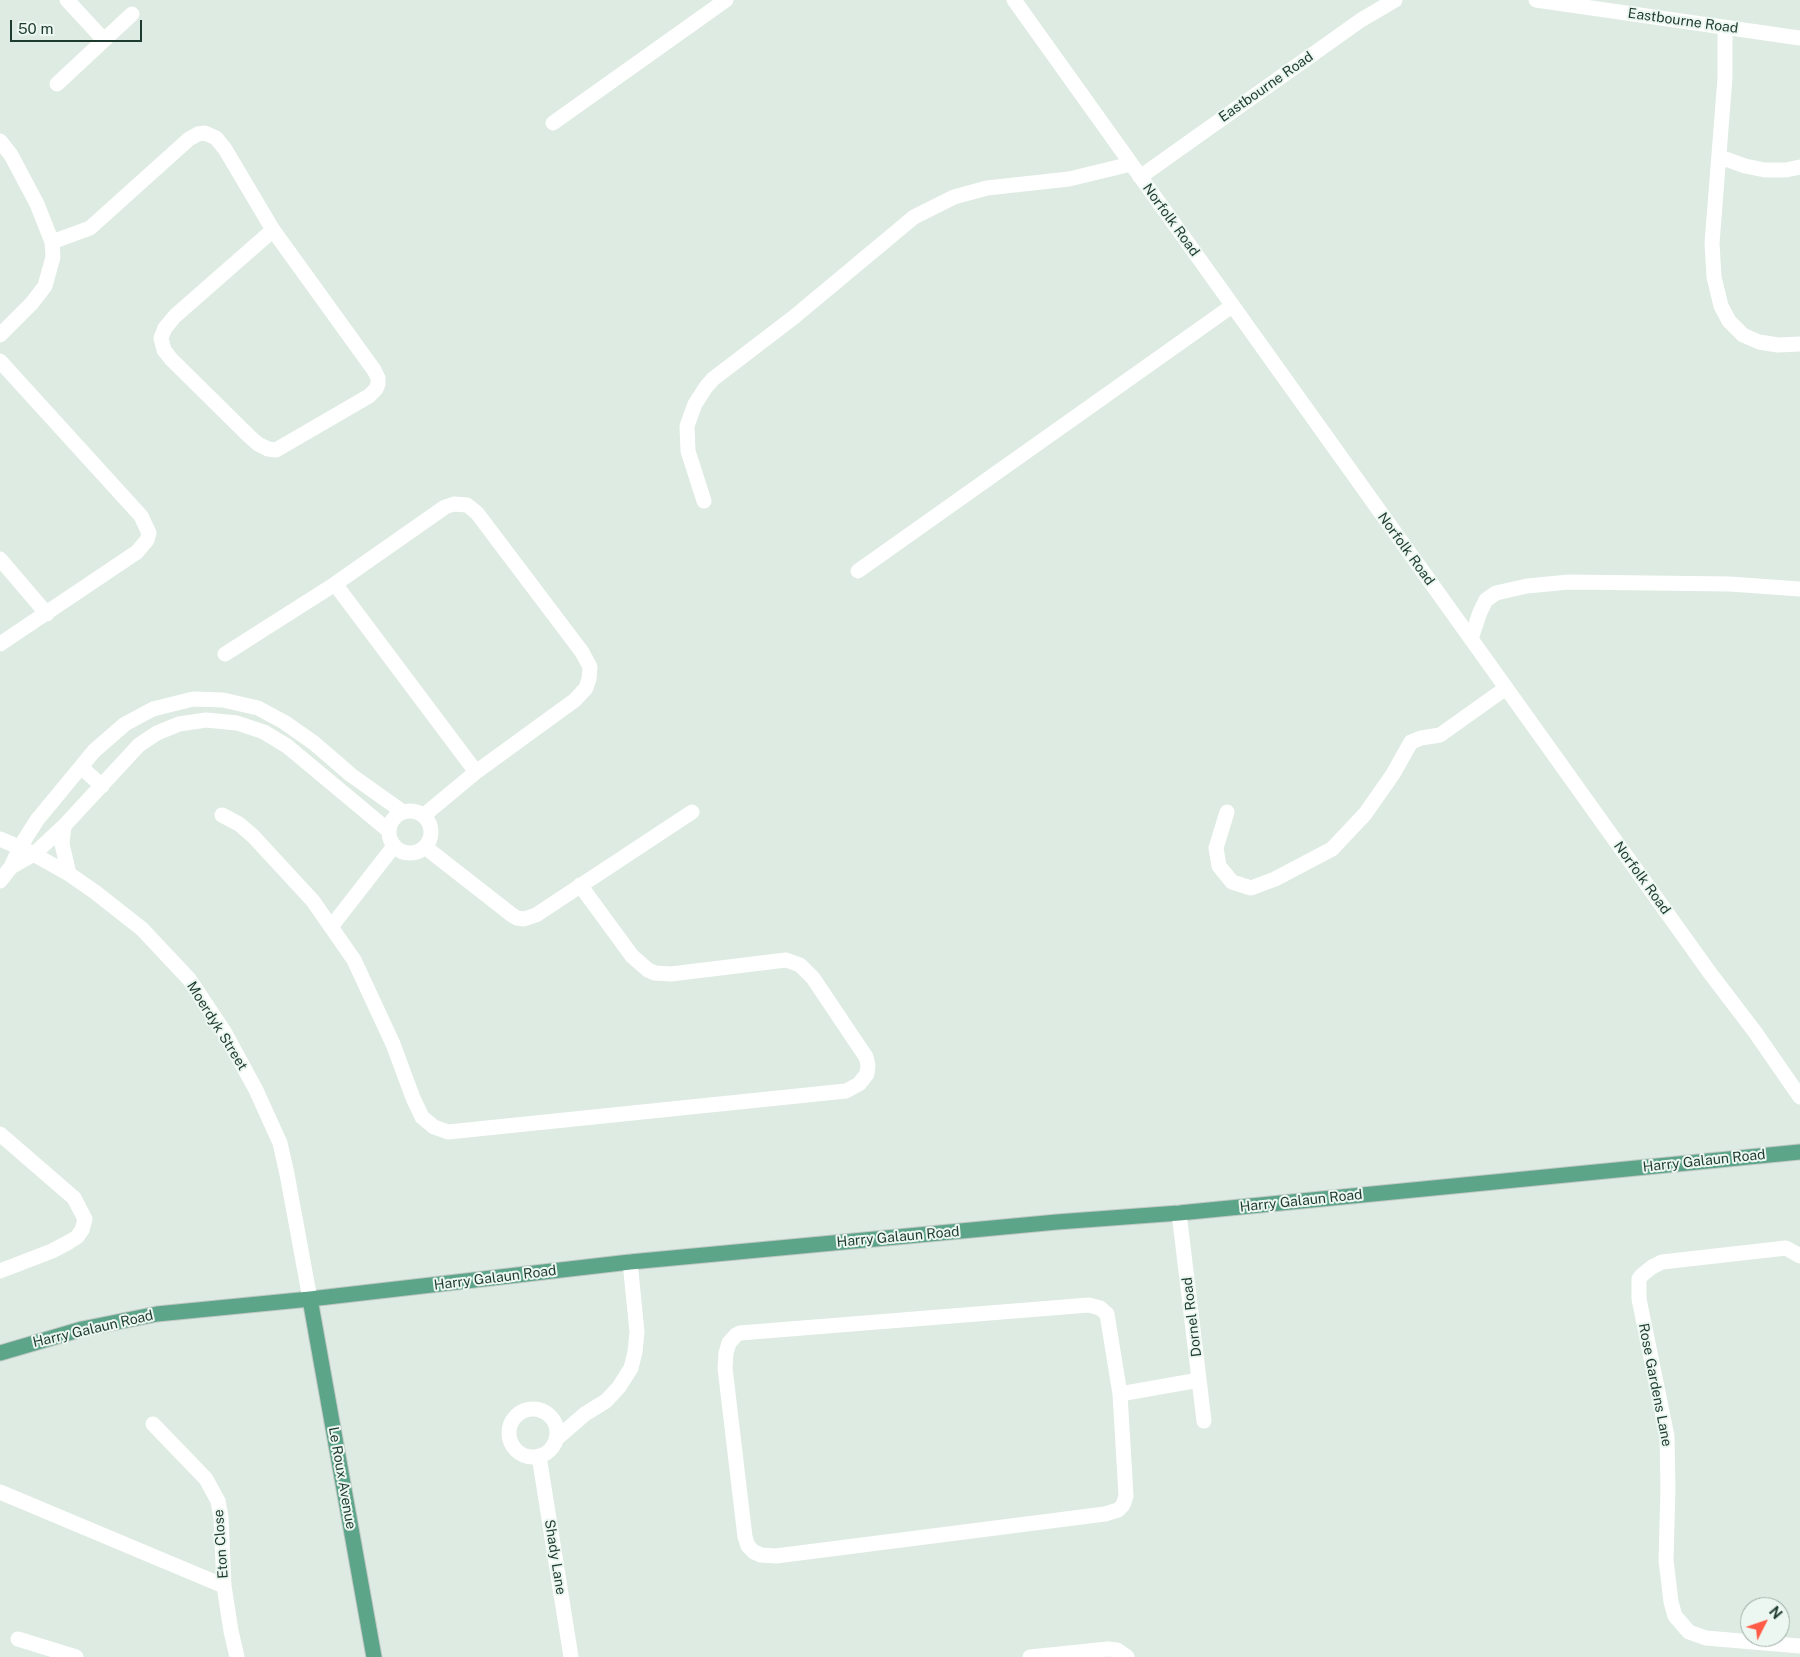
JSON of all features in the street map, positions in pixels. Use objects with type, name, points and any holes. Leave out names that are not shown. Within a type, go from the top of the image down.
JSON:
[{"type":"main road","name":"Harry Galaun Road","points":[[0,1353],[82,1329],[157,1314],[310,1299],[630,1262],[1047,1223],[1179,1213],[1800,1152]]},
{"type":"main road","name":"Le Roux Avenue","points":[[310,1299],[374,1657]]},
{"type":"street","points":[[67,0],[104,40]]},
{"type":"street","points":[[553,123],[726,0]]},
{"type":"street","name":"Norfolk Road","points":[[1014,0],[1800,1097]]},
{"type":"street","name":"Eastbourne Road","points":[[1135,170],[1360,20],[1395,0]]},
{"type":"street","name":"Eastbourne Road","points":[[1536,0],[1800,38]]},
{"type":"street","points":[[57,84],[132,14]]},
{"type":"street","points":[[1725,28],[1725,78],[1712,243],[1714,277],[1721,306],[1728,321],[1743,335],[1760,342],[1778,345],[1800,344]]},
{"type":"street","points":[[52,242],[90,228],[189,139],[198,134],[205,133],[216,138],[225,149],[273,230],[378,378],[378,384],[369,396],[276,450],[268,449],[258,444],[249,436],[171,359],[164,350],[161,338],[165,328],[175,316],[273,230]]},
{"type":"street","points":[[0,141],[11,155],[37,204],[52,242],[53,257],[45,286],[32,303],[0,335]]},
{"type":"street","points":[[1720,157],[1745,166],[1765,170],[1786,170],[1800,167]]},
{"type":"street","points":[[704,501],[688,451],[687,426],[695,404],[706,388],[713,379],[794,317],[914,217],[954,197],[986,188],[1135,170]]},
{"type":"street","points":[[858,571],[1232,306]]},
{"type":"street","points":[[0,361],[141,516],[149,533],[147,540],[137,552],[0,644]]},
{"type":"street","points":[[225,654],[335,584],[444,508],[454,504],[467,505],[477,513],[582,652],[590,667],[590,679],[586,688],[575,700],[476,772],[423,816]]},
{"type":"street","points":[[0,559],[47,614]]},
{"type":"street","points":[[1471,639],[1486,600],[1496,593],[1527,586],[1570,582],[1730,584],[1800,589]]},
{"type":"street","points":[[335,584],[476,772]]},
{"type":"street","points":[[1227,812],[1216,848],[1219,866],[1232,882],[1251,888],[1275,880],[1332,849],[1365,814],[1393,774],[1412,742],[1421,738],[1440,735],[1506,688]]},
{"type":"street","points":[[12,867],[20,847],[37,820],[94,751],[125,724],[153,709],[193,699],[223,700],[258,708],[284,722],[314,743],[351,775],[403,812]]},
{"type":"street","points":[[0,880],[12,867],[34,854],[64,826],[139,745],[157,733],[179,724],[206,720],[237,723],[264,732],[287,746],[391,838],[399,850],[412,853],[425,847],[430,835],[430,828],[423,816],[410,811],[403,812],[392,820],[391,838],[331,927]]},
{"type":"street","points":[[81,767],[102,786]]},
{"type":"street","points":[[425,847],[517,918],[524,919],[536,915],[692,812]]},
{"type":"street","points":[[222,815],[239,824],[253,836],[313,901],[354,960],[393,1044],[422,1117],[434,1127],[448,1132],[846,1091],[859,1084],[867,1074],[868,1065],[866,1057],[813,978],[794,961],[786,960],[671,974],[655,973],[648,970],[632,956],[580,885]]},
{"type":"street","points":[[64,826],[62,844],[69,874]]},
{"type":"street","name":"Moerdyk Street","points":[[0,839],[34,854],[69,874],[95,892],[142,929],[189,979],[225,1033],[256,1090],[280,1144],[310,1299]]},
{"type":"street","points":[[0,1134],[74,1198],[85,1219],[82,1230],[77,1237],[69,1242],[52,1251],[2,1267]]},
{"type":"street","name":"Dornel Road","points":[[1179,1213],[1204,1420]]},
{"type":"street","name":"Rose Gardens Lane","points":[[1800,1256],[1786,1248],[1662,1262],[1642,1275],[1639,1299],[1667,1436],[1666,1560],[1671,1602],[1675,1616],[1689,1632],[1706,1638],[1800,1646]]},
{"type":"street","points":[[556,1439],[585,1414],[606,1401],[631,1368],[637,1332],[630,1262]]},
{"type":"street","points":[[1093,1306],[1100,1308],[1107,1314],[1120,1394],[1126,1496],[1123,1505],[1112,1513],[776,1556],[761,1555],[754,1552],[748,1546],[745,1538],[725,1358],[729,1343],[736,1335],[750,1332],[1093,1306]]},
{"type":"street","points":[[1120,1394],[1200,1380]]},
{"type":"street","points":[[528,1409],[544,1411],[550,1416],[555,1423],[557,1431],[553,1447],[540,1456],[524,1455],[518,1451],[510,1438],[511,1423],[515,1417],[528,1409]]},
{"type":"street","points":[[550,1416],[585,1414]]},
{"type":"street","name":"Eton Close","points":[[153,1424],[206,1478],[218,1501],[222,1517],[224,1586],[237,1657]]},
{"type":"street","name":"Shady Lane","points":[[540,1456],[571,1657]]},
{"type":"street","points":[[0,1492],[224,1586]]},
{"type":"street","points":[[18,1639],[40,1652],[76,1657]]},
{"type":"street","points":[[1030,1657],[1108,1649],[1117,1650],[1127,1657]]}]
